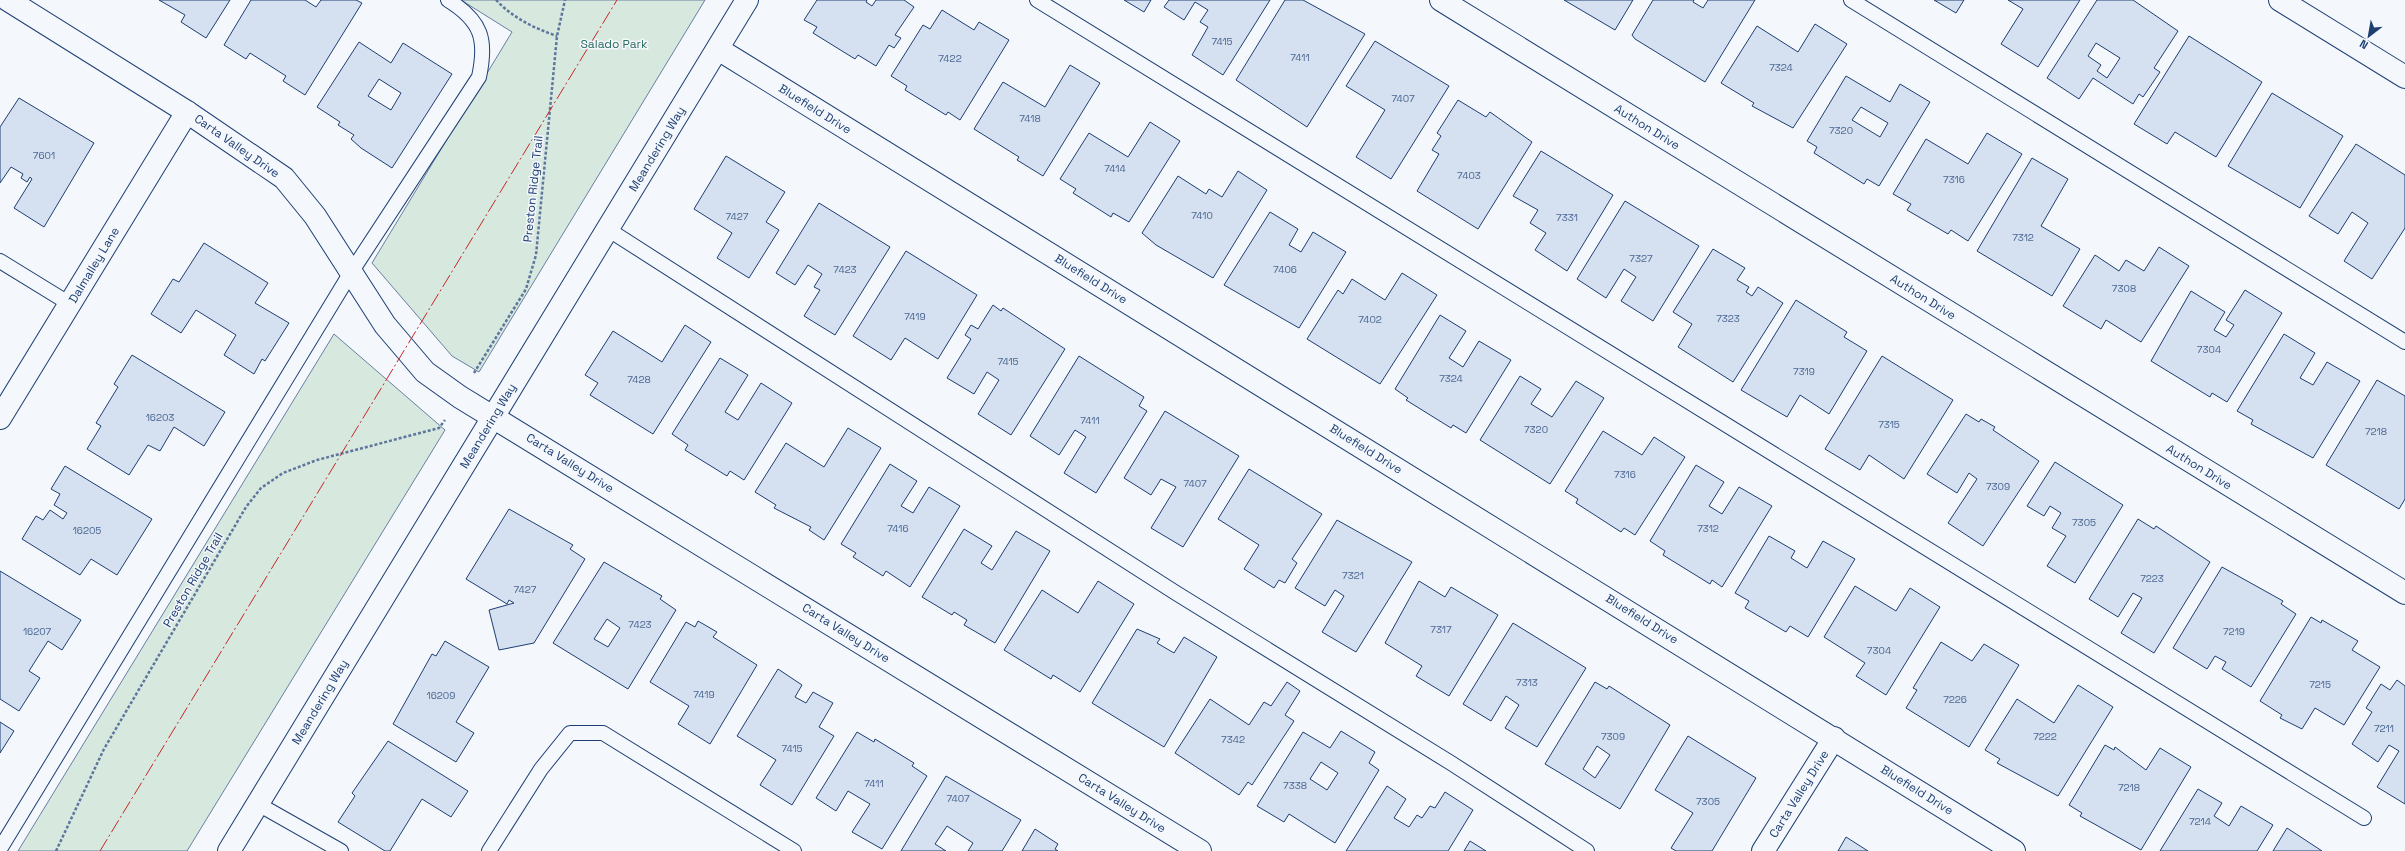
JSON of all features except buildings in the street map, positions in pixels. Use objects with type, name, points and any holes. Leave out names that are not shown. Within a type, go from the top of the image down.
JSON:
[{"type":"street","name":"Carta Valley Drive","points":[[8,0],[187,112],[284,178],[315,216],[350,274],[385,325],[425,372],[460,397],[1200,851]]},
{"type":"street","name":"Meandering Way","points":[[229,851],[748,0]]},
{"type":"street","name":"Authon Drive","points":[[1441,0],[2405,594]]},
{"type":"street","points":[[2280,0],[2405,77]]},
{"type":"street","name":"Bluefield Drive","points":[[718,49],[1834,738],[2014,851]]},
{"type":"street","name":"Dalmalley Lane","points":[[0,418],[187,112]]},
{"type":"street","name":"Carta Valley Drive","points":[[1763,851],[1834,738]]},
{"type":"lane","points":[[0,849],[350,274],[479,77],[484,56],[483,40],[470,17],[448,0]]},
{"type":"lane","points":[[1037,0],[2364,818]]},
{"type":"lane","points":[[1851,0],[2405,342]]},
{"type":"lane","points":[[608,230],[1176,593],[1451,763],[1587,851]]},
{"type":"lane","points":[[0,261],[70,304]]},
{"type":"lane","points":[[489,851],[541,769],[570,734],[603,733],[794,851]]},
{"type":"lane","points":[[258,804],[341,851]]},
{"type":"path","points":[[496,0],[505,10],[534,28],[557,36]]},
{"type":"path","name":"Preston Ridge Trail","points":[[478,366],[526,289],[536,255],[557,36],[565,0]]},
{"type":"path","name":"Preston Ridge Trail","points":[[56,851],[104,749],[246,507],[261,488],[283,472],[317,460],[439,428]]},
{"type":"green space","name":"Salado Park","points":[[461,0],[705,0],[479,372],[452,356],[372,263],[512,32]]},
{"type":"green space","points":[[334,334],[445,430],[187,851],[18,851]]},
{"type":"power","points":[[100,851],[617,0]]}]
